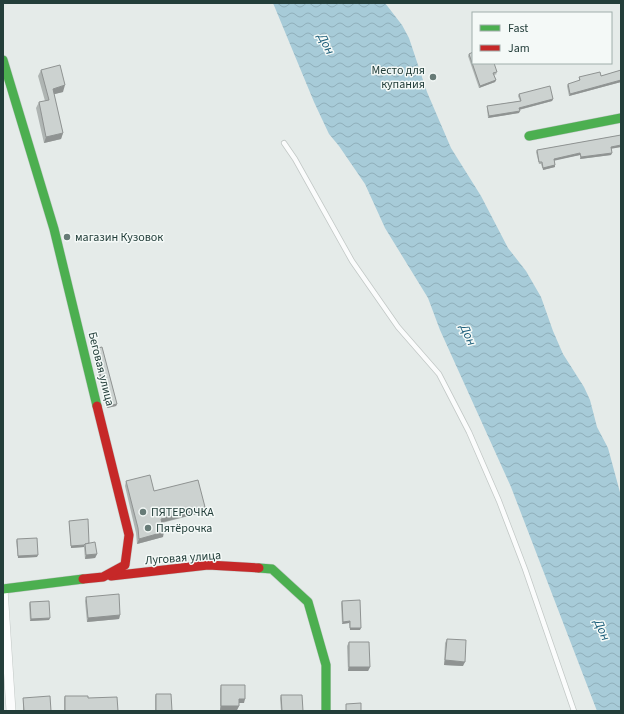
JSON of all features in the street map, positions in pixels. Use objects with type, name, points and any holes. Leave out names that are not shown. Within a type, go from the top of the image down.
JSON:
[{"type":"street","name":"Беговая улица","points":[[3,60],[54,229],[129,535],[125,566],[103,577],[3,589]]},
{"type":"street","points":[[529,136],[621,118]]},
{"type":"street","name":"Луговая улица","points":[[103,577],[208,565],[272,569],[308,602],[326,665],[326,711]]},
{"type":"street","points":[[3,589],[11,711]]},
{"type":"lane","points":[[284,143],[295,159],[352,260],[398,327],[440,374],[469,432],[499,501],[526,569],[574,711]]},
{"type":"water","name":"Дон","points":[[273,3],[385,3],[402,25],[409,38],[427,92],[451,148],[481,196],[508,248],[526,271],[541,297],[563,354],[584,387],[590,400],[597,427],[608,448],[621,496],[621,711],[597,711],[511,487],[440,330],[428,298],[385,228],[365,184],[329,134],[314,102]]},
{"type":"building","points":[[472,52],[472,63],[469,54]]},
{"type":"building","points":[[472,64],[494,64],[497,72],[493,73],[496,80],[480,86]]},
{"type":"building","points":[[60,65],[65,85],[53,89],[63,133],[46,137],[39,102],[49,100],[41,70]]},
{"type":"building","points":[[621,70],[621,80],[570,94],[568,84],[580,80],[579,77],[600,72],[601,76]]},
{"type":"building","points":[[550,86],[553,99],[519,108],[520,111],[489,116],[487,106],[521,101],[519,94]]},
{"type":"building","points":[[621,135],[621,145],[611,147],[612,153],[581,157],[580,153],[554,159],[555,165],[543,168],[542,162],[539,162],[537,150]]},
{"type":"building","points":[[102,347],[117,404],[108,406],[94,349]]},
{"type":"building","points":[[150,475],[154,491],[198,480],[205,507],[161,519],[164,532],[139,539],[138,528],[126,481]]},
{"type":"building","points":[[88,519],[89,543],[71,546],[69,521]]},
{"type":"building","points":[[37,538],[38,555],[18,556],[17,539]]},
{"type":"building","points":[[95,542],[97,554],[86,555],[85,544]]},
{"type":"building","points":[[119,594],[120,615],[88,618],[86,597]]},
{"type":"building","points":[[360,600],[361,628],[350,628],[350,621],[343,622],[342,601]]},
{"type":"building","points":[[49,601],[50,618],[31,619],[30,602]]},
{"type":"building","points":[[447,639],[466,640],[465,662],[445,660]]},
{"type":"building","points":[[349,642],[369,642],[370,667],[349,667]]},
{"type":"building","points":[[221,685],[245,685],[245,699],[239,699],[239,706],[221,706]]},
{"type":"building","points":[[156,694],[171,694],[172,711],[156,711]]},
{"type":"building","points":[[281,695],[302,695],[303,711],[282,711]]},
{"type":"building","points":[[50,696],[51,711],[24,711],[23,698]]},
{"type":"building","points":[[65,696],[88,696],[88,698],[117,697],[118,711],[65,711]]},
{"type":"building","points":[[361,703],[361,711],[346,711],[346,704]]},
{"type":"traffic: fast","points":[[3,60],[54,229],[97,406]]},
{"type":"traffic: fast","points":[[529,136],[621,118]]},
{"type":"traffic: fast","points":[[259,568],[272,569],[308,602],[326,665],[326,711]]},
{"type":"traffic: fast","points":[[3,589],[83,579]]},
{"type":"traffic: jam","points":[[83,579],[103,577],[125,565],[129,535],[97,406]]},
{"type":"traffic: jam","points":[[111,576],[208,565],[259,568]]},
{"type":"place","name":"Место для купания","points":[[433,77]]},
{"type":"place","name":"магазин Кузовок","points":[[67,237]]},
{"type":"place","name":"ПЯТЕРОЧКА","points":[[143,512]]},
{"type":"place","name":"Пятёрочка","points":[[148,528]]}]
